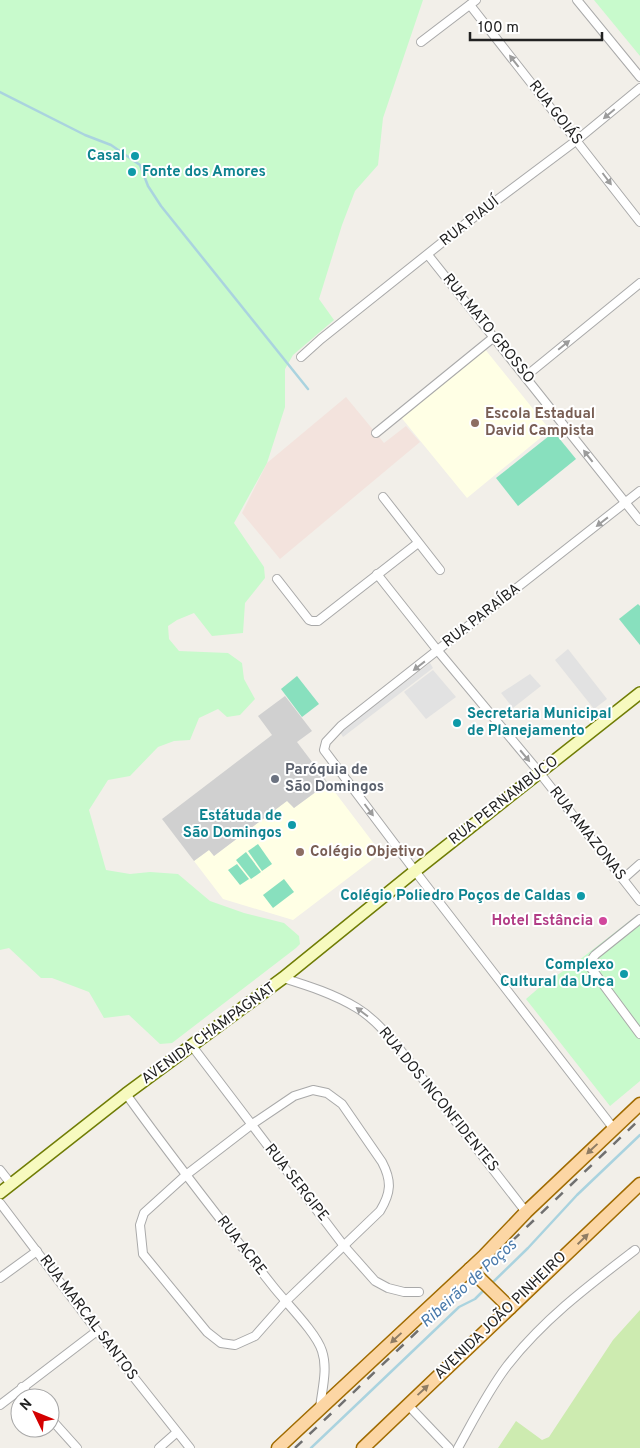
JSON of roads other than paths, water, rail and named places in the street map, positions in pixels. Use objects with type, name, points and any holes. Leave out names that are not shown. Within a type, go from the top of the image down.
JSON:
[{"type":"main road","points":[[278,1448],[334,1395],[473,1272],[526,1212],[640,1104]]},
{"type":"main road","name":"AVENIDA JOÃO PINHEIRO","points":[[363,1448],[640,1184]]},
{"type":"main road","points":[[473,1272],[510,1308]]},
{"type":"street","points":[[577,0],[640,77]]},
{"type":"street","points":[[421,42],[473,2]]},
{"type":"street","name":"RUA GOIÁS","points":[[473,2],[640,222]]},
{"type":"street","name":"RUA PIAUÍ","points":[[301,357],[469,221],[577,140],[640,88]]},
{"type":"street","name":"RUA MATO GROSSO","points":[[428,255],[640,521]]},
{"type":"street","points":[[526,376],[640,283]]},
{"type":"street","points":[[376,433],[494,337]]},
{"type":"street","name":"RUA PARAÍBA","points":[[415,871],[324,750],[326,742],[341,726],[640,491]]},
{"type":"street","points":[[383,497],[440,570]]},
{"type":"street","points":[[277,579],[312,621],[318,621],[418,542]]},
{"type":"street","name":"RUA AMAZONAS","points":[[377,574],[438,651],[539,772],[640,901]]},
{"type":"street","name":"RUA PERNAMBUCO","points":[[415,871],[640,693]]},
{"type":"street","points":[[623,879],[640,864]]},
{"type":"street","points":[[415,871],[614,1129]]},
{"type":"street","name":"AVENIDA CHAMPAGNAT","points":[[0,1193],[126,1094],[283,978],[415,871]]},
{"type":"street","points":[[640,919],[595,955],[589,963],[640,1034]]},
{"type":"street","name":"RUA DOS INCONFIDENTES","points":[[283,978],[333,995],[358,1008],[375,1022],[395,1043],[526,1212]]},
{"type":"street","name":"RUA SERGIPE","points":[[192,1046],[344,1246],[375,1281],[388,1288],[404,1292],[419,1292]]},
{"type":"street","points":[[313,1090],[327,1093],[342,1104],[382,1162],[387,1172],[390,1187],[388,1199],[380,1211],[285,1302],[255,1336],[235,1345],[221,1343],[206,1332],[143,1254],[140,1225],[144,1213],[186,1176],[251,1126],[294,1096],[313,1090]]},
{"type":"street","name":"RUA ACRE","points":[[126,1094],[186,1176],[285,1302],[316,1338],[322,1351],[325,1366],[320,1409]]},
{"type":"street","points":[[0,1170],[11,1184]]},
{"type":"street","name":"RUA MARCAL SANTOS","points":[[0,1203],[176,1433],[190,1448]]},
{"type":"street","points":[[458,1448],[507,1366],[532,1337],[576,1294],[635,1250]]},
{"type":"street","points":[[0,1278],[37,1251]]},
{"type":"street","points":[[0,1405],[97,1331]]},
{"type":"street","points":[[324,1381],[334,1395]]},
{"type":"street","points":[[408,1405],[448,1448]]},
{"type":"street","points":[[60,1429],[77,1448]]},
{"type":"street","points":[[159,1448],[176,1433]]},
{"type":"waterway","points":[[0,92],[85,135],[111,145],[140,165],[148,186],[161,206],[308,389]]},
{"type":"waterway","name":"Ribeirão de Poços","points":[[491,1284],[528,1248],[577,1195],[640,1135]]},
{"type":"waterway","name":"Ribeirão de Poços","points":[[311,1448],[459,1307],[475,1299],[485,1289]]},
{"type":"railway","points":[[295,1448],[640,1119]]},
{"type":"place","name":"Casal","points":[[135,156]]},
{"type":"place","name":"Fonte dos Amores","points":[[132,172]]},
{"type":"place","name":"Escola Estadual David Campista","points":[[475,423]]},
{"type":"place","name":"Secretaria Municipal de Planejamento","points":[[457,723]]},
{"type":"place","name":"Paróquia de São Domingos","points":[[275,779]]},
{"type":"place","name":"Estátuda de São Domingos","points":[[292,825]]},
{"type":"place","name":"Colégio Objetivo","points":[[300,852]]},
{"type":"place","name":"Colégio Poliedro Poços de Caldas","points":[[581,896]]},
{"type":"place","name":"Hotel Estância","points":[[603,921]]},
{"type":"place","name":"Complexo Cultural da Urca","points":[[624,974]]}]
